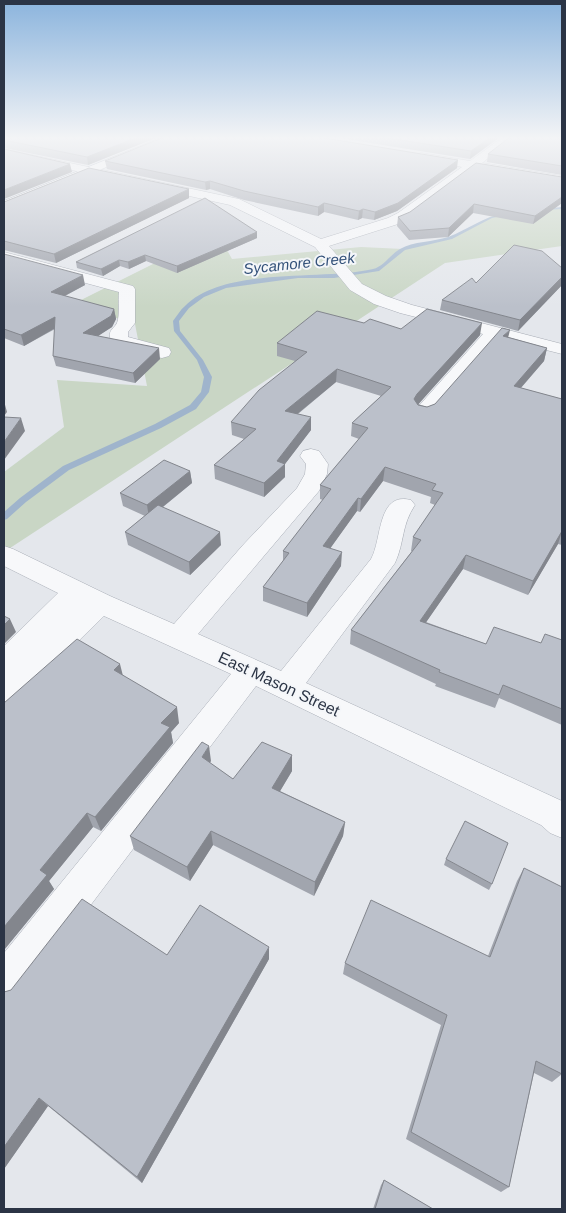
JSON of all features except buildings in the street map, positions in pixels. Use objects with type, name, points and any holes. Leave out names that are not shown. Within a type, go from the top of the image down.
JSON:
[{"type":"main road","points":[[4,206],[34,194]]},
{"type":"street","points":[[203,194],[234,202],[320,244],[356,287],[380,300],[406,309],[562,348]]},
{"type":"street","points":[[320,244],[393,221],[433,194]]},
{"type":"street","points":[[185,208],[210,195]]},
{"type":"street","points":[[4,256],[127,289],[126,323],[120,332],[119,340],[129,345],[162,352]]},
{"type":"street","points":[[59,270],[76,262]]},
{"type":"street","points":[[424,412],[495,332]]},
{"type":"street","points":[[178,638],[252,551],[307,491],[316,474],[317,464],[311,456]]},
{"type":"street","points":[[286,686],[382,563],[389,548],[390,528],[395,514],[403,505]]},
{"type":"street","name":"East Mason Street","points":[[4,555],[89,597],[286,686],[559,817]]},
{"type":"street","points":[[4,664],[89,597]]},
{"type":"street","points":[[4,694],[89,597]]},
{"type":"street","points":[[4,985],[251,670]]},
{"type":"green space","points":[[562,206],[562,246],[445,263],[4,552],[4,472],[64,427],[57,380],[147,386],[135,324],[73,304],[217,232],[232,259],[361,247],[403,249],[450,238],[490,217],[518,211],[559,208]]},
{"type":"waterway","name":"Sycamore Creek","points":[[543,209],[562,208]]},
{"type":"waterway","name":"Sycamore Creek","points":[[4,517],[23,500],[66,468],[158,426],[193,407],[205,392],[208,377],[200,360],[177,331],[176,321],[187,307],[202,296],[225,286],[298,276],[334,276],[377,270],[403,249],[450,238],[490,217],[504,214]]}]
